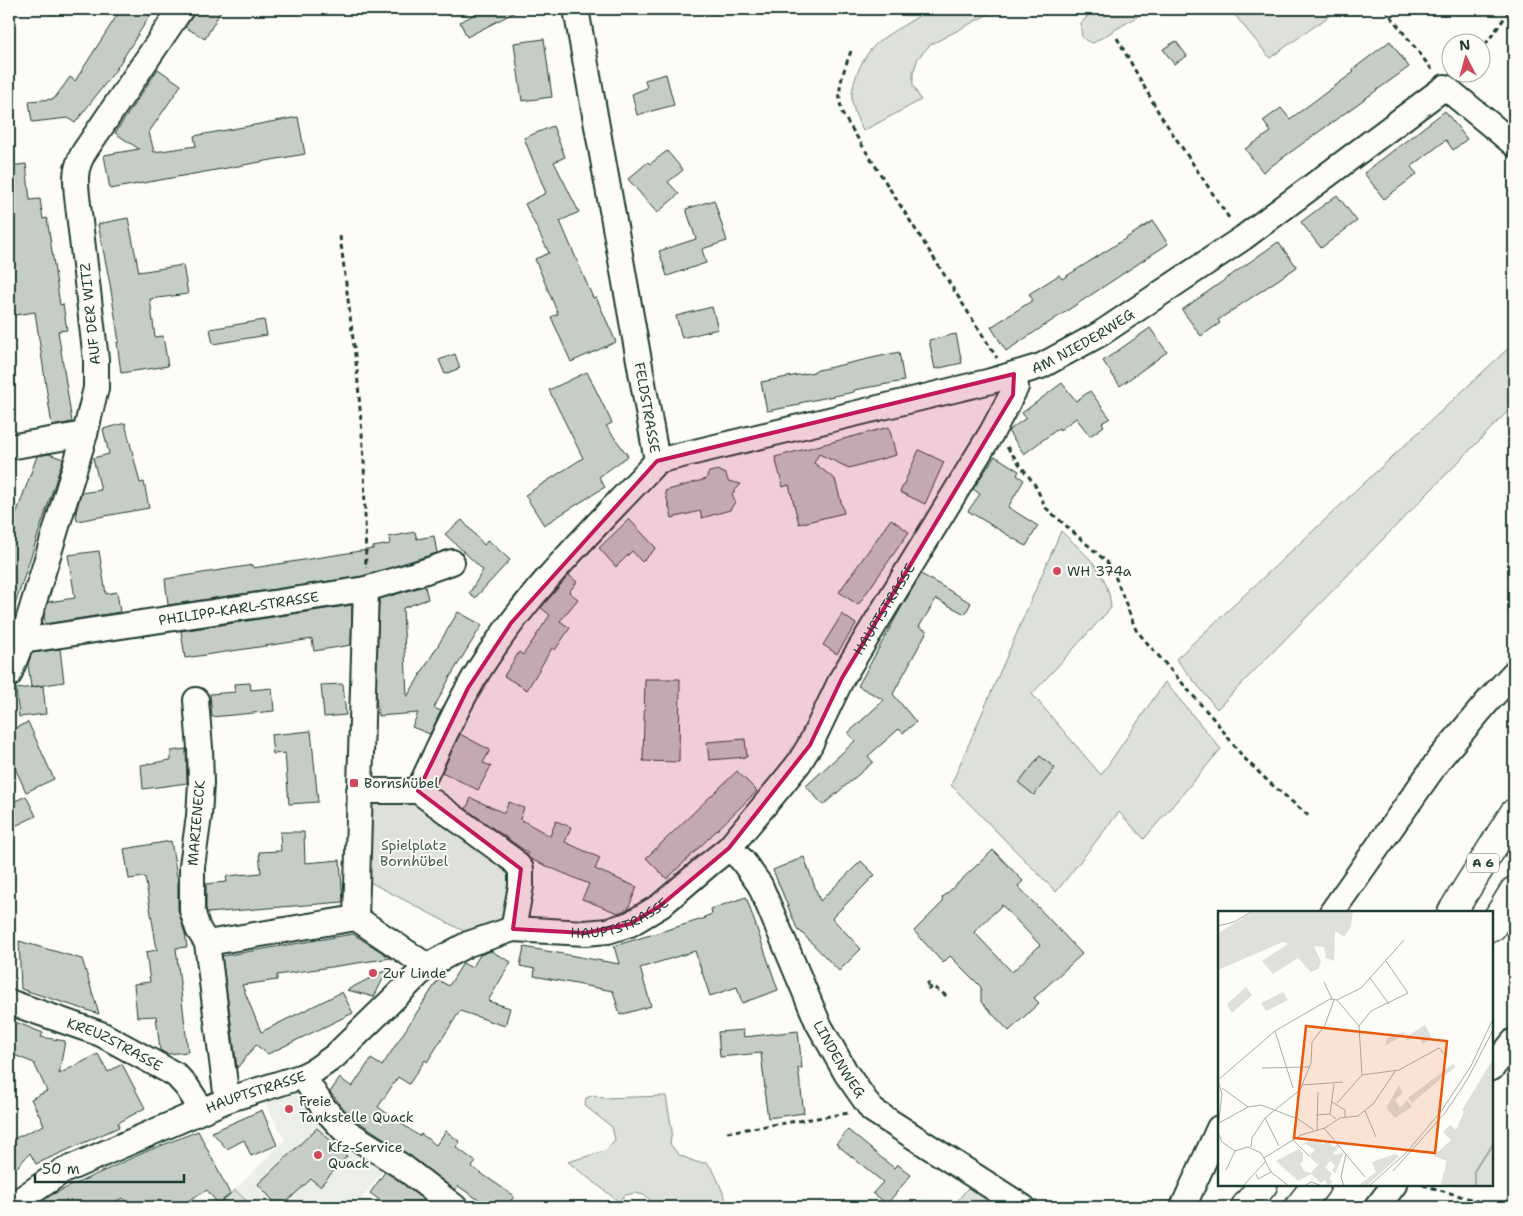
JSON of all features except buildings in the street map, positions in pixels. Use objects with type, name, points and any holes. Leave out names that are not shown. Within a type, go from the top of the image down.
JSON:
[{"type":"highway","name":"A 6","points":[[1453,911],[1514,813]]},
{"type":"highway","points":[[1493,925],[1514,891]]},
{"type":"highway","points":[[1245,1207],[1262,1186]]},
{"type":"highway","points":[[1299,1207],[1315,1186]]},
{"type":"street","name":"AUF DER WITZ","points":[[9,675],[22,640],[85,434],[96,388],[97,367],[77,196],[77,164],[181,9]]},
{"type":"street","name":"FELDSTRASSE","points":[[418,791],[468,688],[511,623],[542,585],[657,461],[576,9]]},
{"type":"street","points":[[1445,87],[1514,144]]},
{"type":"street","name":"AM NIEDERWEG","points":[[657,461],[1011,375],[1041,366],[1100,334],[1243,238],[1445,87]]},
{"type":"street","name":"HAUPTSTRASSE","points":[[12,1207],[61,1172],[202,1110],[227,1100],[303,1076],[315,1070],[335,1056],[427,966],[468,944],[512,929],[585,933],[608,931],[630,924],[660,906],[729,848],[784,783],[803,757],[842,678],[992,432],[1016,387],[1011,375]]},
{"type":"street","points":[[9,447],[85,434]]},
{"type":"street","name":"PHILIPP-KARL-STRASSE","points":[[22,640],[366,589],[452,562]]},
{"type":"street","points":[[356,918],[366,589]]},
{"type":"street","points":[[1333,911],[1440,758],[1514,673]]},
{"type":"street","name":"MARIENECK","points":[[196,700],[201,783],[199,816],[192,866],[192,910],[198,928],[207,943],[227,1100]]},
{"type":"street","points":[[359,791],[418,791],[513,860],[521,869],[521,886],[512,929]]},
{"type":"street","name":"LINDENWEG","points":[[729,848],[742,860],[760,885],[818,1023],[846,1073],[872,1110],[1023,1207]]},
{"type":"street","points":[[207,943],[356,918],[427,966]]},
{"type":"street","name":"KREUZSTRASSE","points":[[9,1002],[101,1034],[176,1075],[187,1087],[202,1110]]},
{"type":"street","points":[[1493,1067],[1514,1040]]},
{"type":"street","points":[[303,1076],[323,1107],[344,1130],[403,1167],[455,1207]]},
{"type":"street","points":[[1183,1207],[1218,1130]]},
{"type":"street","points":[[1377,1207],[1393,1186]]},
{"type":"path","points":[[1386,9],[1445,87]]},
{"type":"path","points":[[1490,38],[1511,9]]},
{"type":"path","points":[[1117,38],[1159,113],[1243,238]]},
{"type":"path","points":[[851,51],[840,87],[840,104],[843,115],[1011,375]]},
{"type":"path","points":[[340,236],[357,371],[364,459],[366,589]]},
{"type":"path","points":[[992,432],[1011,452],[1035,485],[1046,508],[1107,562],[1115,576],[1136,630],[1218,723],[1243,757],[1310,817]]},
{"type":"path","points":[[928,982],[928,990],[932,986],[948,997]]},
{"type":"path","points":[[727,1132],[872,1110]]},
{"type":"path","points":[[1426,1186],[1487,1204],[1491,1207]]},
{"type":"highlighted area","points":[[1014,374],[1013,395],[842,678],[810,745],[729,848],[660,906],[630,924],[585,933],[513,929],[521,869],[418,791],[468,688],[511,623],[657,461]]},
{"type":"shaded area","points":[[302,1080],[387,1165],[355,1207],[253,1207],[235,1190],[285,1140],[260,1094]]},
{"type":"green space","points":[[929,9],[998,9],[930,45],[918,58],[913,73],[913,85],[921,100],[863,131],[852,102],[855,79],[862,62],[877,43]]},
{"type":"green space","points":[[1088,9],[1150,9],[1093,43],[1083,39],[1081,34],[1081,23],[1087,17]]},
{"type":"green space","points":[[1230,9],[1339,9],[1270,58]]},
{"type":"green space","points":[[1514,343],[1514,405],[1217,709],[1176,659]]},
{"type":"green space","points":[[1061,531],[1087,556],[1101,574],[1106,583],[1111,608],[1032,694],[1101,775],[1165,682],[1221,749],[1144,839],[1119,812],[1056,892],[951,785]]},
{"type":"green space","name":"Spielplatz Bornhübel","points":[[366,797],[417,797],[516,871],[507,924],[471,935],[366,880]]},
{"type":"green space","points":[[594,1095],[603,1098],[666,1096],[672,1131],[670,1144],[679,1155],[696,1162],[707,1163],[714,1173],[730,1207],[659,1207],[644,1195],[635,1193],[626,1195],[618,1201],[568,1162],[604,1151],[615,1140],[612,1127],[585,1106],[586,1098]]},
{"type":"green space","points":[[972,1183],[1009,1207],[952,1207]]},
{"type":"green space","points":[[235,1190],[253,1207],[216,1207]]},
{"type":"place","name":"WH 374a","points":[[1057,571]]},
{"type":"place","name":"Bornshübel","points":[[354,783]]},
{"type":"place","name":"Zur Linde","points":[[373,973]]},
{"type":"place","name":"Freie Tankstelle Quack","points":[[289,1109]]},
{"type":"place","name":"Kfz-Service Quack","points":[[318,1155]]}]
